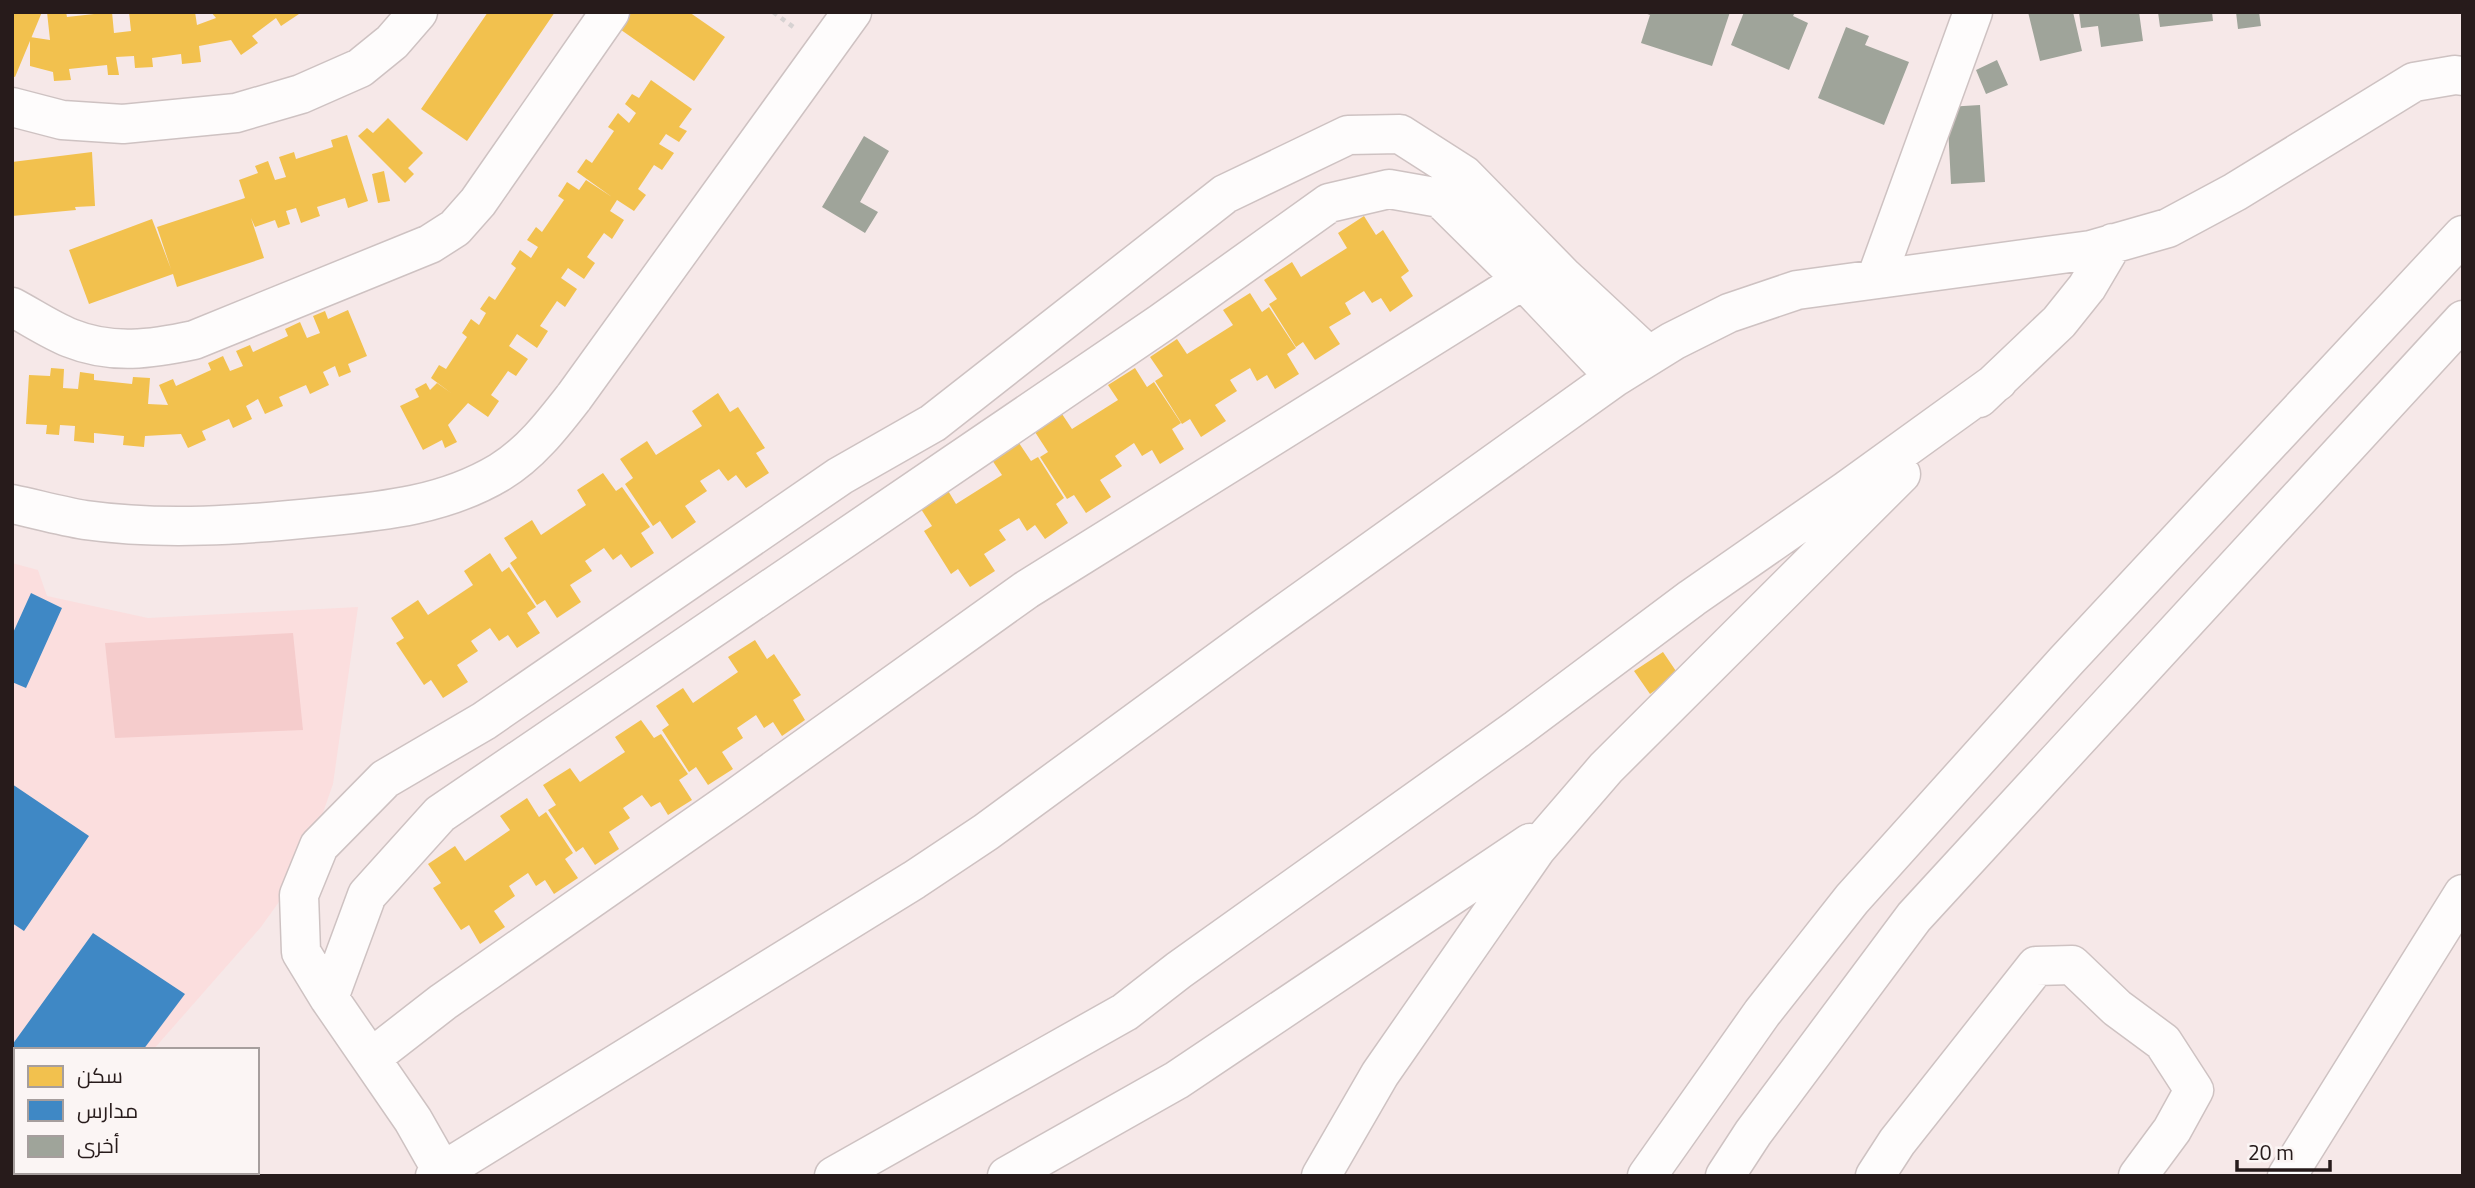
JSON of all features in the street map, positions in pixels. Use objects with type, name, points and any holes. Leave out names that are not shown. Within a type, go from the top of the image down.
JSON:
[{"type":"street","points":[[12,107],[62,120],[123,124],[236,113],[301,94],[360,68],[392,42],[418,12]]},
{"type":"street","points":[[12,307],[70,338],[114,350],[156,348],[194,340],[430,244],[455,228],[478,202],[610,12]]},
{"type":"street","points":[[12,504],[84,520],[159,526],[242,525],[398,510],[458,494],[502,471],[543,436],[574,397],[852,12]]},
{"type":"street","points":[[1876,279],[1973,12]]},
{"type":"street","points":[[1649,356],[1464,176],[1400,134],[1348,135],[1225,194],[933,423],[840,477],[484,721],[385,779],[318,846],[299,895],[302,952],[329,999],[414,1120],[439,1174],[986,832],[1256,634],[1615,377],[1649,356],[1673,341],[1729,313],[1797,290],[2091,250],[2168,228],[2414,82],[2463,76]]},
{"type":"street","points":[[329,999],[368,895],[440,814],[1161,323],[1329,203],[1389,189],[1440,198],[1615,377]]},
{"type":"street","points":[[1647,1176],[1762,1013],[1852,899],[2065,662],[2463,235]]},
{"type":"street","points":[[1318,1170],[1380,1074],[1555,826],[1626,748],[1880,495],[2059,322],[2087,288],[2113,243]]},
{"type":"street","points":[[370,1058],[443,1002],[734,799],[1026,590],[1523,280]]},
{"type":"street","points":[[1725,1176],[1753,1133],[1914,917],[2463,320]]},
{"type":"street","points":[[834,1176],[1125,1012],[1517,729],[1692,598],[1998,381]]},
{"type":"street","points":[[1007,1176],[1177,1080],[1555,826]]},
{"type":"street","points":[[2287,1176],[2463,894]]},
{"type":"street","points":[[1875,1176],[1897,1142],[2036,966],[2072,965],[2117,1008],[2162,1042],[2194,1090],[2172,1130],[2138,1176]]},
{"type":"shaded area","points":[[12,563],[38,570],[47,596],[148,618],[358,607],[333,784],[304,867],[261,927],[155,1048],[14,1048],[14,1174],[44,1174],[12,1176]]},
{"type":"shaded area","points":[[293,633],[303,730],[115,738],[105,643]]},
{"type":"building: سكن","points":[[12,12],[42,12],[15,77],[12,76]]},
{"type":"building: سكن","points":[[47,12],[66,12],[67,17],[112,12],[114,33],[131,31],[129,12],[195,12],[197,25],[216,18],[211,12],[299,14],[281,26],[276,18],[252,36],[258,43],[241,55],[231,40],[199,46],[201,62],[182,64],[181,54],[152,58],[153,67],[135,68],[134,56],[116,57],[119,75],[108,75],[107,65],[69,69],[71,80],[54,81],[53,72],[30,66],[30,37],[50,40]]},
{"type":"building: سكن","points":[[488,12],[555,12],[467,141],[421,109]]},
{"type":"building: سكن","points":[[623,12],[689,12],[725,37],[694,81],[614,25]]},
{"type":"building: سكن","points":[[651,80],[692,109],[679,127],[687,131],[679,142],[666,134],[659,144],[674,153],[662,170],[654,165],[638,189],[646,195],[634,211],[617,200],[610,211],[624,220],[612,239],[604,233],[587,257],[595,263],[584,279],[568,268],[561,278],[577,289],[565,307],[557,301],[540,326],[548,331],[537,348],[517,334],[509,346],[528,359],[516,376],[508,371],[491,395],[499,401],[488,417],[468,403],[448,425],[457,442],[445,448],[442,440],[423,450],[400,406],[419,397],[415,389],[426,383],[430,390],[437,383],[451,393],[431,378],[439,365],[446,369],[467,337],[462,333],[471,319],[479,325],[486,313],[480,309],[489,296],[495,300],[516,268],[511,264],[520,250],[531,258],[538,247],[527,240],[536,227],[542,232],[564,200],[558,196],[567,182],[579,190],[586,180],[612,197],[577,172],[586,159],[592,163],[614,131],[608,127],[618,113],[629,123],[636,113],[625,104],[632,94],[639,98]]},
{"type":"building: سكن","points":[[388,118],[423,153],[408,168],[414,174],[405,183],[358,136],[367,128],[373,133]]},
{"type":"building: سكن","points":[[347,135],[368,201],[348,208],[345,198],[317,207],[320,216],[301,223],[296,208],[286,211],[290,224],[278,228],[275,220],[255,227],[251,218],[264,258],[177,287],[173,274],[89,304],[69,250],[152,219],[171,269],[157,227],[245,198],[239,180],[258,173],[255,166],[268,161],[275,180],[286,177],[279,157],[294,152],[296,159],[333,147],[331,140]]},
{"type":"building: سكن","points":[[92,152],[95,206],[12,216],[12,162]]},
{"type":"building: سكن","points":[[384,171],[390,201],[378,203],[372,174]]},
{"type":"building: سكن","points":[[1364,216],[1376,235],[1383,230],[1409,271],[1401,277],[1413,296],[1390,312],[1381,298],[1372,303],[1364,291],[1345,303],[1351,314],[1329,327],[1340,344],[1315,360],[1303,342],[1296,347],[1269,304],[1277,299],[1264,280],[1292,262],[1301,277],[1347,248],[1338,233]]},
{"type":"building: سكن","points":[[1250,293],[1262,312],[1269,307],[1296,348],[1287,354],[1299,374],[1275,389],[1267,375],[1257,381],[1250,368],[1230,380],[1237,391],[1215,405],[1226,421],[1201,437],[1190,419],[1182,424],[1155,381],[1163,376],[1150,357],[1177,339],[1187,354],[1233,325],[1223,310]]},
{"type":"building: سكن","points":[[348,310],[367,356],[348,364],[351,372],[339,377],[335,366],[323,372],[329,385],[310,394],[306,385],[279,397],[283,406],[265,414],[258,399],[246,406],[252,419],[233,428],[229,419],[202,431],[206,440],[188,448],[181,434],[145,436],[144,447],[123,445],[124,436],[94,433],[94,443],[74,441],[75,426],[60,425],[59,435],[46,434],[47,425],[26,424],[29,375],[50,376],[51,368],[64,369],[63,388],[78,389],[80,372],[94,374],[94,380],[132,384],[133,377],[150,378],[148,404],[168,405],[159,385],[173,379],[176,386],[211,370],[208,363],[223,356],[230,371],[243,366],[236,351],[250,345],[253,352],[288,336],[285,329],[300,322],[307,338],[320,333],[313,316],[325,311],[328,319]]},
{"type":"building: سكن","points":[[1135,368],[1147,387],[1154,382],[1181,423],[1172,429],[1184,449],[1160,464],[1152,450],[1142,456],[1134,443],[1115,456],[1122,466],[1100,480],[1111,497],[1086,513],[1074,495],[1067,499],[1040,457],[1048,452],[1035,432],[1062,414],[1072,429],[1118,400],[1108,385]]},
{"type":"building: سكن","points":[[718,393],[730,412],[738,407],[765,448],[756,453],[769,473],[746,488],[736,475],[728,481],[719,469],[700,481],[707,491],[685,506],[696,522],[672,539],[660,521],[653,526],[625,484],[633,478],[620,459],[647,441],[656,455],[702,426],[692,411]]},
{"type":"building: سكن","points":[[1019,443],[1031,461],[1038,457],[1064,498],[1056,504],[1068,523],[1045,539],[1035,525],[1027,531],[1019,518],[999,530],[1006,540],[984,554],[995,571],[970,587],[958,569],[951,574],[924,531],[932,526],[919,506],[947,489],[956,504],[1002,475],[992,460]]},
{"type":"building: سكن","points":[[603,473],[616,491],[622,487],[650,527],[641,533],[654,553],[631,568],[621,554],[613,560],[604,548],[585,561],[592,571],[570,585],[581,602],[557,618],[545,600],[537,605],[510,563],[517,558],[504,538],[532,520],[541,535],[586,505],[577,490]]},
{"type":"building: سكن","points":[[490,553],[502,572],[509,567],[536,607],[527,613],[540,633],[517,648],[508,635],[499,641],[490,628],[471,641],[478,651],[457,665],[468,682],[443,698],[431,680],[424,685],[396,643],[404,638],[391,618],[418,600],[428,615],[473,585],[464,571]]},
{"type":"building: سكن","points":[[755,640],[767,659],[774,654],[801,695],[793,700],[805,720],[782,736],[773,722],[764,728],[756,715],[737,728],[743,738],[722,752],[733,769],[708,785],[696,767],[689,772],[662,730],[669,725],[656,706],[683,688],[693,703],[738,672],[728,657]]},
{"type":"building: سكن","points":[[1663,652],[1678,674],[1650,694],[1634,671]]},
{"type":"building: سكن","points":[[641,720],[654,738],[661,734],[688,774],[679,780],[692,800],[668,815],[660,802],[651,807],[642,795],[623,808],[630,818],[609,832],[619,849],[595,865],[583,847],[576,852],[548,810],[556,805],[543,785],[570,768],[580,782],[625,752],[615,737]]},
{"type":"building: سكن","points":[[527,798],[539,817],[546,812],[573,853],[565,859],[578,878],[554,894],[545,880],[536,886],[528,873],[509,886],[515,896],[494,911],[505,927],[480,944],[469,925],[461,930],[433,888],[441,883],[428,864],[455,846],[465,861],[510,830],[500,816]]},
{"type":"building: مدارس","points":[[31,593],[62,608],[26,688],[12,682],[12,635]]},
{"type":"building: مدارس","points":[[12,784],[89,836],[24,931],[12,923]]},
{"type":"building: مدارس","points":[[93,933],[185,994],[144,1048],[14,1048],[14,1076],[12,1045]]},
{"type":"building: أخرى","points":[[1642,12],[1730,12],[1712,66],[1641,43],[1650,15]]},
{"type":"building: أخرى","points":[[1744,12],[1795,12],[1793,16],[1808,23],[1789,70],[1731,45]]},
{"type":"building: أخرى","points":[[2028,12],[2073,12],[2082,51],[2040,61]]},
{"type":"building: أخرى","points":[[2079,12],[2139,12],[2143,41],[2101,47],[2098,26],[2081,28]]},
{"type":"building: أخرى","points":[[2158,12],[2212,12],[2213,21],[2160,27]]},
{"type":"building: أخرى","points":[[2236,12],[2259,12],[2261,26],[2238,29]]},
{"type":"building: أخرى","points":[[1846,27],[1869,36],[1865,45],[1909,62],[1884,125],[1818,98]]},
{"type":"building: أخرى","points":[[1997,60],[2008,85],[1986,94],[1976,70]]},
{"type":"building: أخرى","points":[[1980,105],[1985,182],[1951,184],[1947,107]]},
{"type":"building: أخرى","points":[[864,136],[889,151],[860,202],[878,212],[865,233],[822,207]]}]
